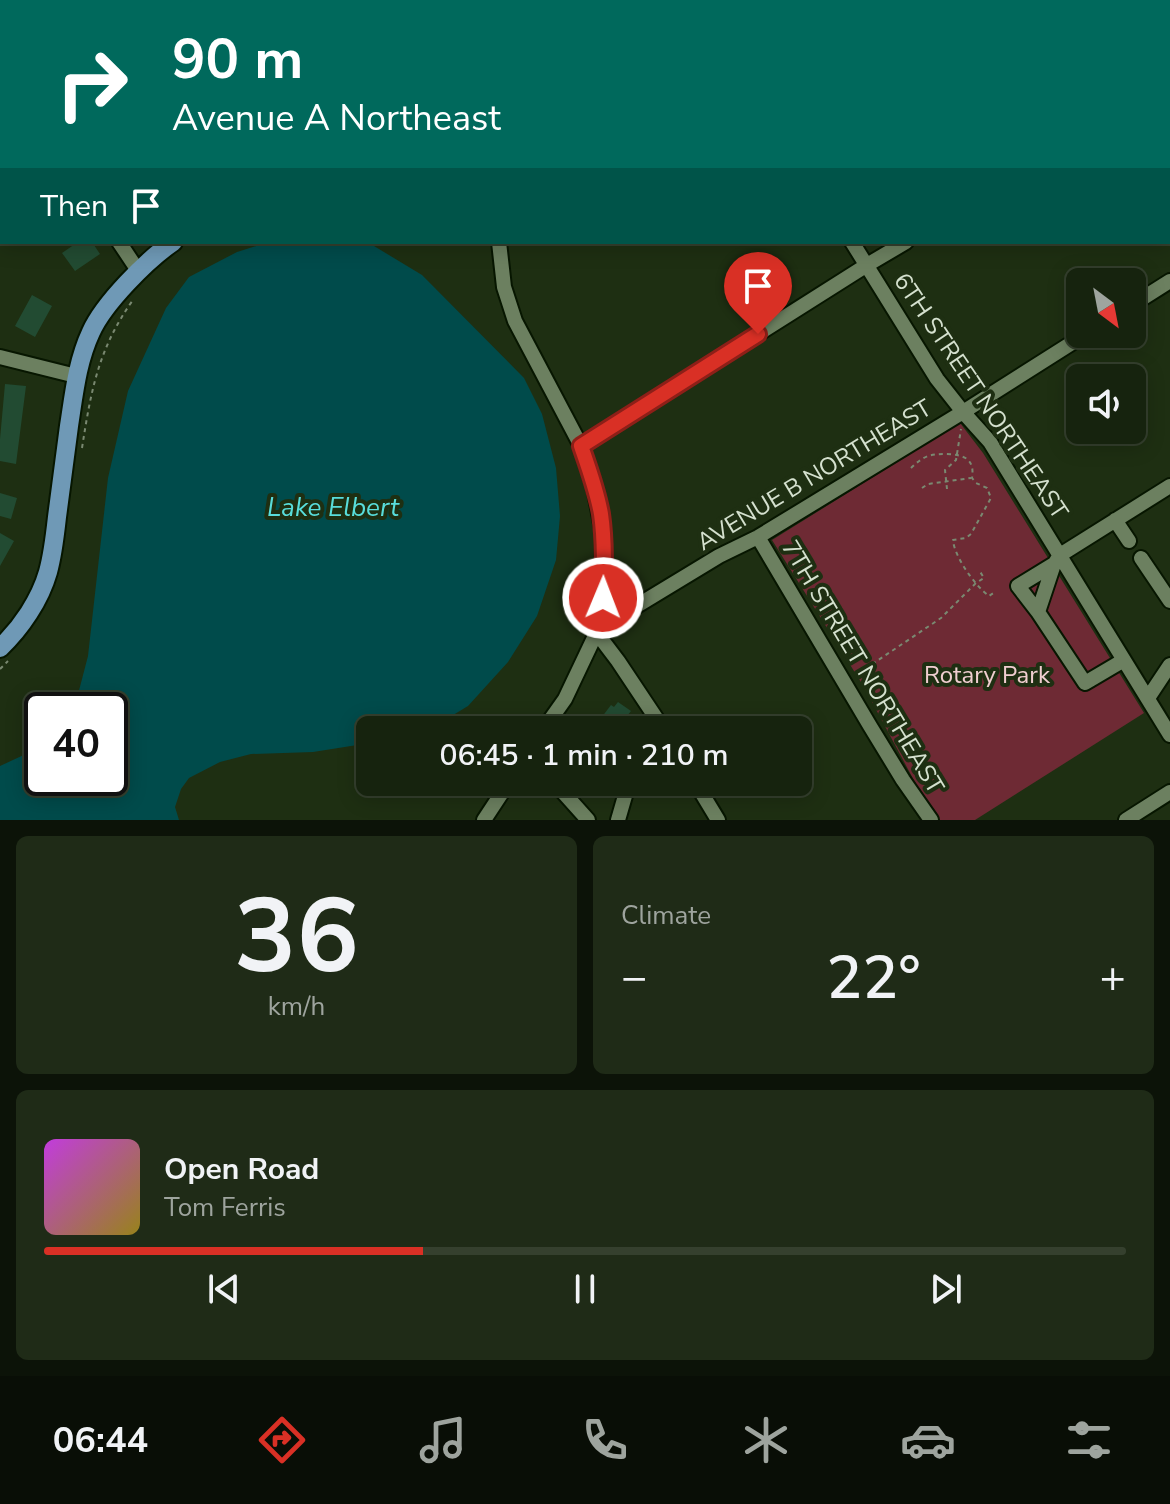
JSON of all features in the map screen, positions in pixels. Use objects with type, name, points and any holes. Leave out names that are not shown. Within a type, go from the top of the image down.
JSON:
[{"type":"main road","points":[[8,651],[12,637],[36,601],[48,571],[76,376],[83,350],[109,304],[170,244]]},
{"type":"street","points":[[120,244],[139,272]]},
{"type":"street","points":[[499,244],[504,287],[515,321],[581,446],[594,487],[603,534],[599,626],[565,699],[553,716]]},
{"type":"street","name":"6TH STREET NORTHEAST","points":[[853,244],[937,379],[990,442],[1057,560],[1170,735]]},
{"type":"street","points":[[581,446],[903,244]]},
{"type":"street","points":[[1146,296],[1170,281]]},
{"type":"street","name":"AVENUE B NORTHEAST","points":[[599,626],[719,556],[758,537],[1066,347]]},
{"type":"street","points":[[1,358],[76,376]]},
{"type":"street","points":[[1124,660],[1085,683],[1018,586],[1170,486]]},
{"type":"street","points":[[1115,520],[1129,541]]},
{"type":"street","name":"7TH STREET NORTHEAST","points":[[758,537],[870,726],[931,820]]},
{"type":"street","points":[[1141,558],[1170,601]]},
{"type":"street","points":[[1038,612],[1057,560]]},
{"type":"street","points":[[599,626],[655,716]]},
{"type":"street","points":[[1148,698],[1170,665]]},
{"type":"street","points":[[1126,820],[1170,792]]},
{"type":"street","points":[[484,820],[500,796]]},
{"type":"street","points":[[567,796],[588,820]]},
{"type":"street","points":[[618,820],[625,796]]},
{"type":"street","points":[[703,796],[718,820]]},
{"type":"path","points":[[82,448],[91,388],[101,359],[111,335],[135,297]]},
{"type":"path","points":[[947,489],[945,470],[956,460],[961,428]]},
{"type":"path","points":[[911,468],[934,454],[966,458],[973,471],[972,478],[987,488],[991,498],[971,534],[953,540],[954,548],[979,589],[989,596],[995,592]]},
{"type":"path","points":[[922,488],[928,484],[972,478]]},
{"type":"path","points":[[859,673],[941,618],[984,578],[979,570]]},
{"type":"path","points":[[0,669],[8,651]]},
{"type":"green space","name":"Rotary Park","points":[[960,423],[983,453],[1144,713],[975,820],[940,820],[925,801],[864,687],[772,540]]},
{"type":"water","name":"Lake Elbert","points":[[263,244],[366,244],[422,275],[524,378],[542,414],[556,468],[560,516],[556,560],[537,616],[508,662],[468,706],[452,716],[356,716],[356,745],[313,752],[251,754],[220,762],[189,778],[181,789],[175,807],[179,820],[0,820],[0,766],[24,755],[24,796],[128,796],[128,692],[79,692],[88,656],[108,478],[128,391],[166,308],[189,277],[237,252]]},
{"type":"building","points":[[75,244],[93,244],[100,254],[75,271],[62,253]]},
{"type":"building","points":[[32,295],[52,306],[35,337],[15,326]]},
{"type":"building","points":[[5,384],[26,386],[16,464],[0,461]]},
{"type":"building","points":[[0,493],[17,498],[11,519],[0,516]]},
{"type":"building","points":[[0,533],[14,541],[0,566]]},
{"type":"building","points":[[618,702],[631,711],[627,716],[603,716],[611,705],[614,707]]},
{"type":"route","points":[[603,598],[601,514],[581,446],[758,334]]}]
